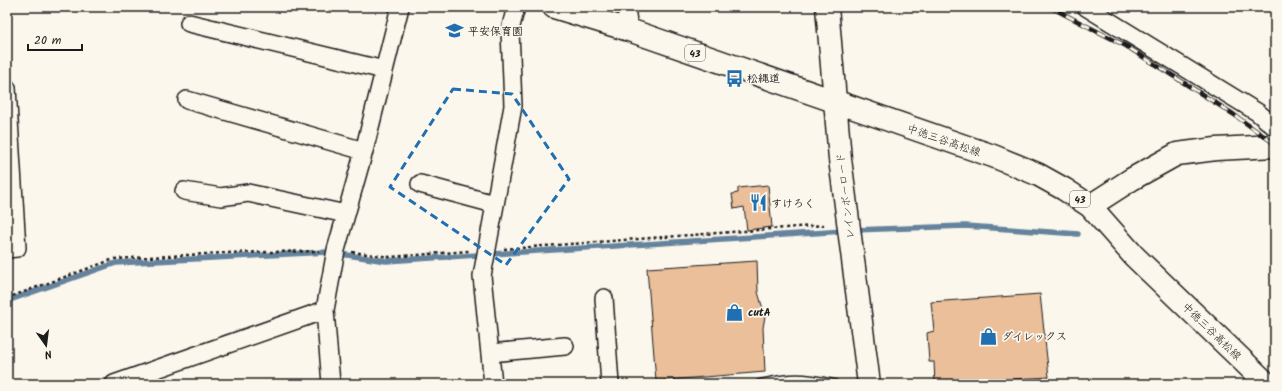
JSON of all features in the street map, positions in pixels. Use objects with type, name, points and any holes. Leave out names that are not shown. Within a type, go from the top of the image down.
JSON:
[{"type":"main road","name":"中徳三谷高松線","points":[[554,7],[629,30],[993,156],[1064,188],[1090,206],[1134,256],[1267,384]]},
{"type":"main road","name":"レインボーロード","points":[[827,7],[835,102],[869,384]]},
{"type":"main road","points":[[1090,206],[1132,178],[1177,154],[1216,149],[1275,146]]},
{"type":"street","points":[[331,384],[325,310],[336,250],[364,152],[400,7]]},
{"type":"street","points":[[493,384],[482,276],[513,106],[510,30],[516,7]]},
{"type":"street","points":[[626,7],[629,30]]},
{"type":"street","points":[[1091,7],[1257,112],[1275,127]]},
{"type":"street","points":[[188,24],[384,70]]},
{"type":"street","points":[[7,88],[17,248],[7,249]]},
{"type":"street","points":[[187,100],[364,152]]},
{"type":"street","points":[[420,184],[494,204]]},
{"type":"street","points":[[184,191],[221,197],[248,193],[346,214]]},
{"type":"street","points":[[604,298],[610,384]]},
{"type":"street","points":[[114,384],[325,310]]},
{"type":"street","points":[[490,353],[565,346]]},
{"type":"lane","points":[[760,384],[785,378],[803,378],[834,384]]},
{"type":"path","points":[[7,298],[114,259],[224,253],[336,250],[390,256],[485,254],[825,225]]},
{"type":"highlighted area","points":[[453,89],[512,94],[569,179],[506,265],[390,187]]},
{"type":"building","points":[[768,185],[772,227],[747,230],[744,207],[734,209],[732,194],[738,193],[738,188]]},
{"type":"building","points":[[757,261],[758,292],[765,316],[763,328],[765,372],[656,381],[647,268]]},
{"type":"building","points":[[1040,294],[1049,377],[935,384],[934,362],[929,362],[927,333],[934,331],[931,302]]},
{"type":"waterway","points":[[853,230],[965,226],[1078,234]]},
{"type":"waterway","points":[[7,301],[116,263],[328,252],[386,261],[844,231]]},
{"type":"railway","points":[[1050,7],[1126,46],[1233,114],[1275,144]]},
{"type":"place","name":"平安保育園","points":[[455,31]]},
{"type":"place","name":"松縄道","points":[[734,78]]},
{"type":"place","name":"すけろく","points":[[758,203]]},
{"type":"place","name":"cutA","points":[[735,312]]},
{"type":"place","name":"ダイレックス","points":[[989,336]]}]
